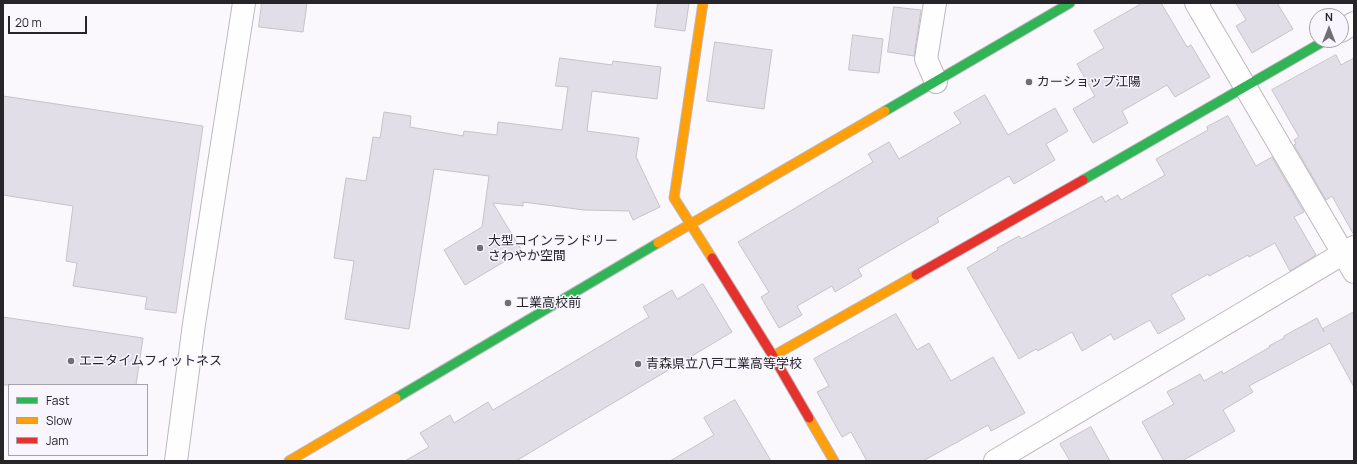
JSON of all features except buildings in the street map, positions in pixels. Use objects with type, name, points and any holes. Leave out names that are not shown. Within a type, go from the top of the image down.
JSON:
[{"type":"street","points":[[176,461],[194,324],[244,3]]},
{"type":"street","points":[[703,3],[674,198],[773,356],[834,461]]},
{"type":"street","points":[[935,3],[926,59],[936,82]]},
{"type":"street","points":[[289,461],[1070,3]]},
{"type":"street","points":[[996,461],[1350,258],[1196,3]]},
{"type":"street","points":[[773,356],[1312,48]]},
{"type":"traffic: fast","points":[[885,111],[1070,3]]},
{"type":"traffic: fast","points":[[1083,180],[1312,48]]},
{"type":"traffic: fast","points":[[396,398],[658,243]]},
{"type":"traffic: slow","points":[[703,3],[674,198],[712,258]]},
{"type":"traffic: slow","points":[[658,243],[885,111]]},
{"type":"traffic: slow","points":[[773,356],[916,275]]},
{"type":"traffic: slow","points":[[289,461],[396,398]]},
{"type":"traffic: slow","points":[[809,418],[834,461]]},
{"type":"traffic: jam","points":[[916,275],[1083,180]]},
{"type":"traffic: jam","points":[[712,258],[773,356],[809,418]]},
{"type":"place","name":"カーショップ江陽","points":[[1029,82]]},
{"type":"place","name":"大型コインランドリー さわやか空間","points":[[480,248]]},
{"type":"place","name":"工業高校前","points":[[508,303]]},
{"type":"place","name":"エニタイムフィットネス","points":[[71,361]]},
{"type":"place","name":"青森県立八戸工業高等学校","points":[[638,364]]}]
